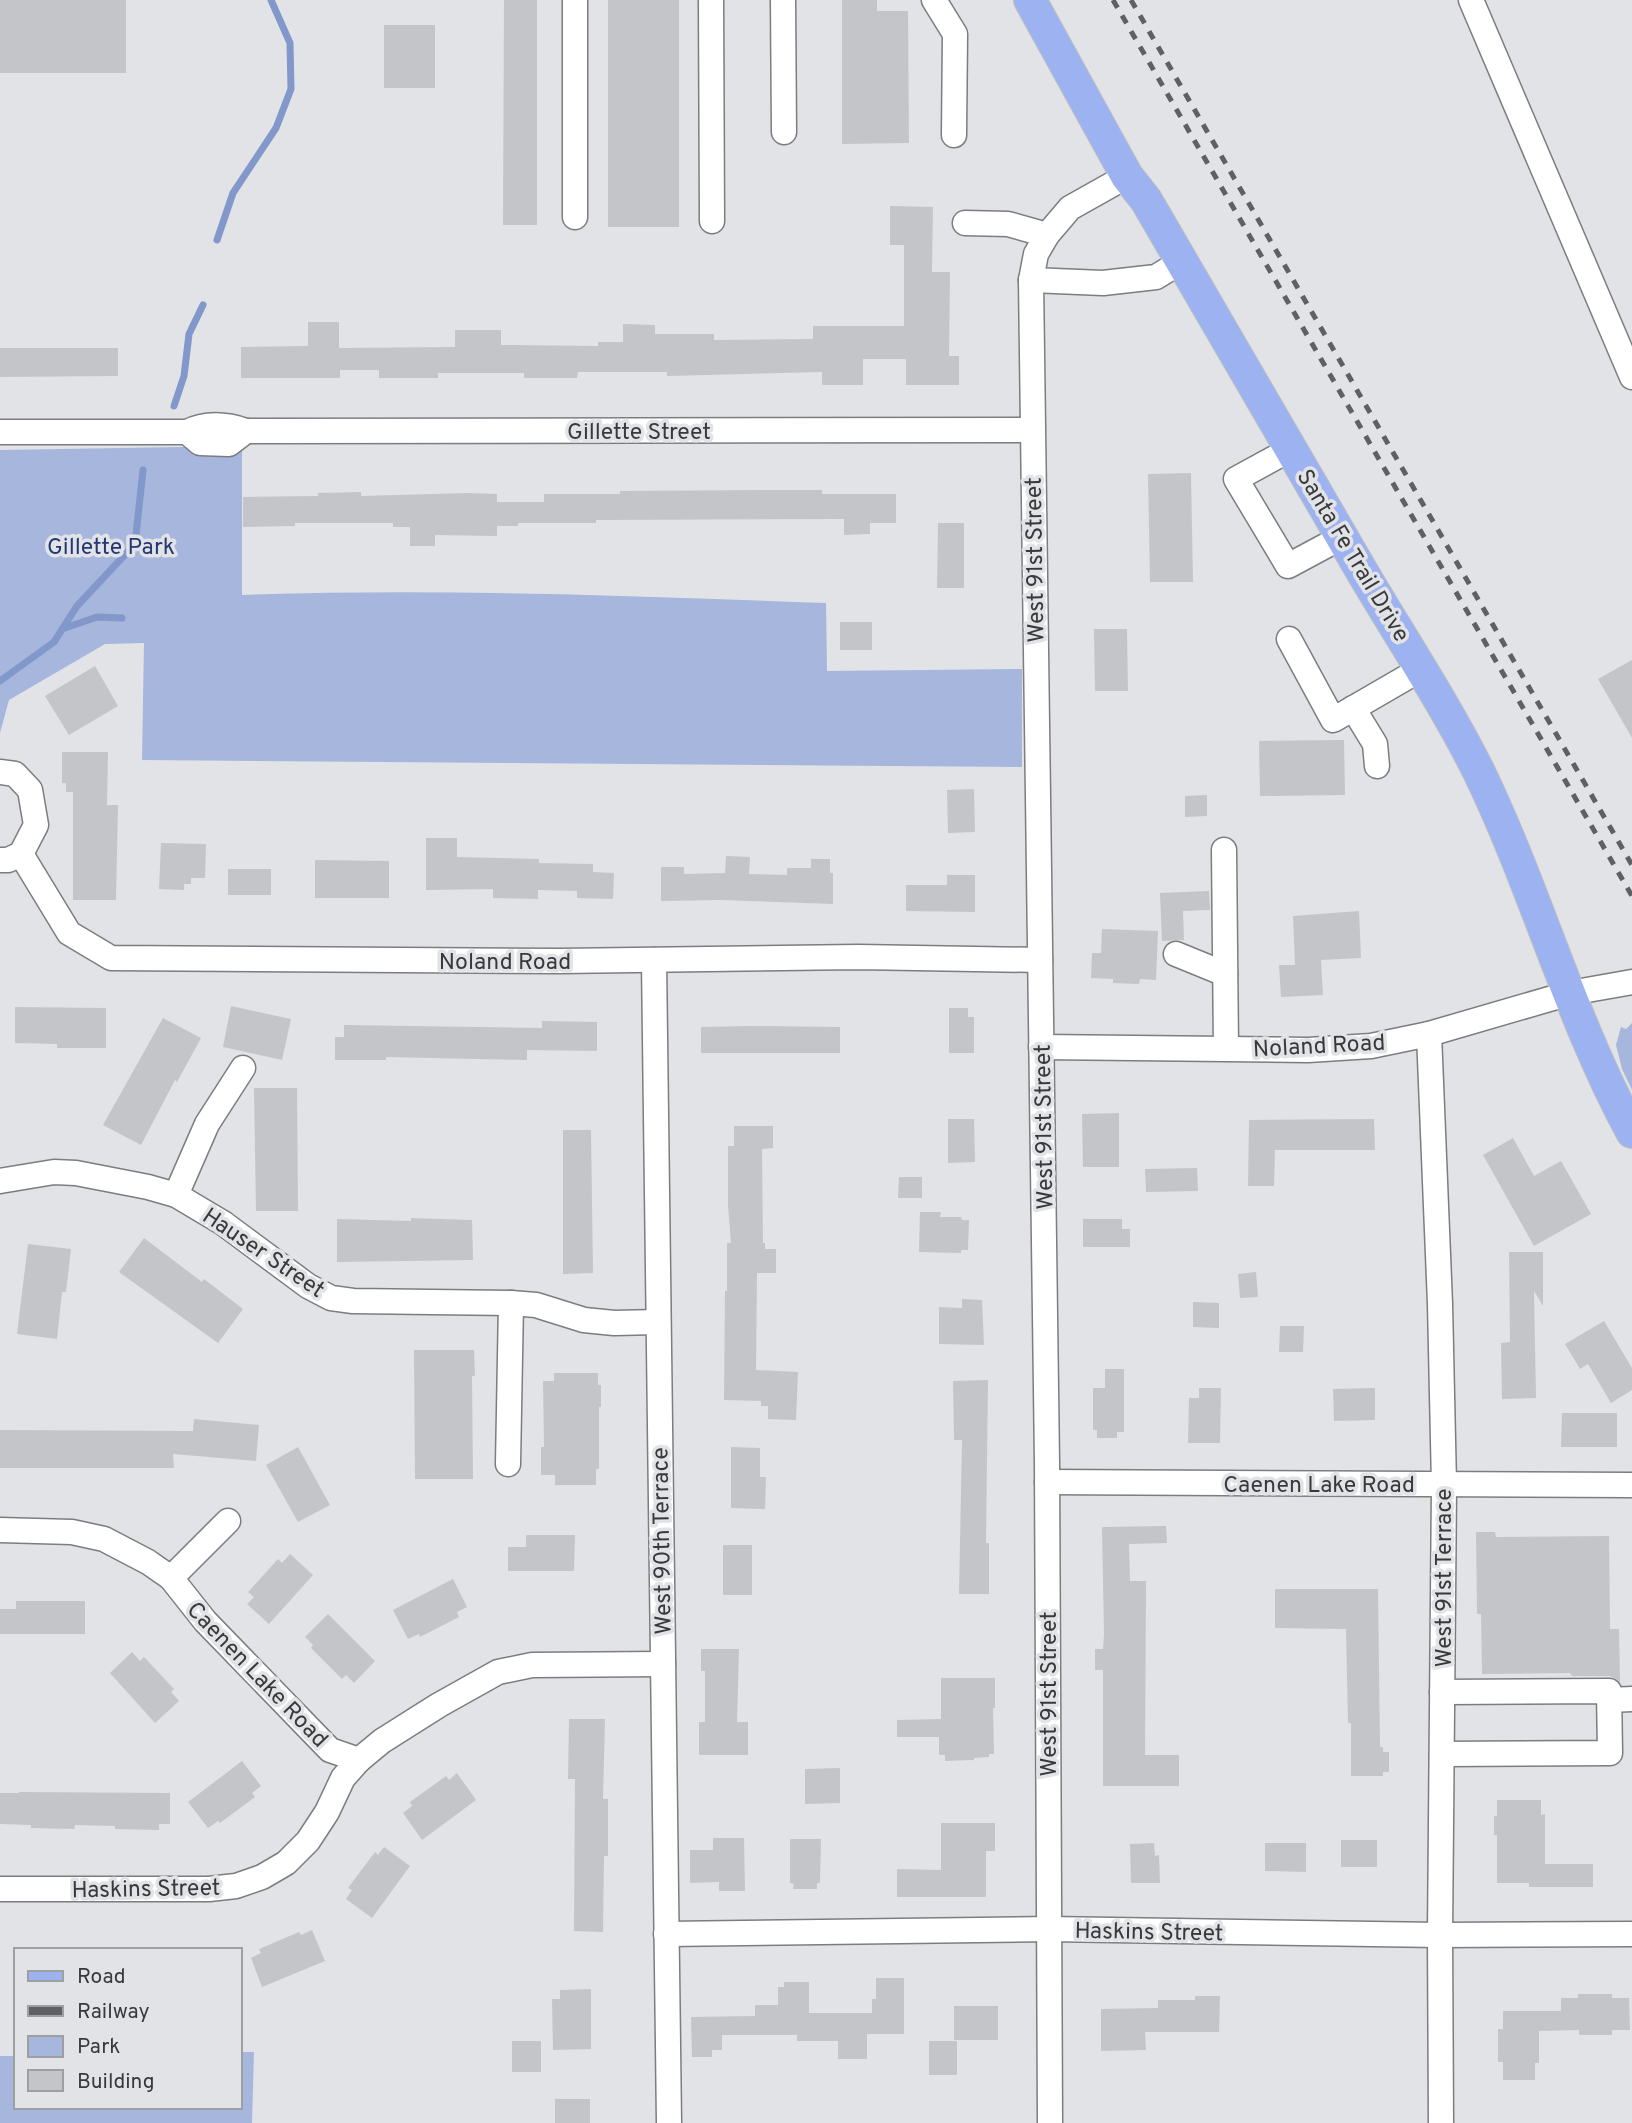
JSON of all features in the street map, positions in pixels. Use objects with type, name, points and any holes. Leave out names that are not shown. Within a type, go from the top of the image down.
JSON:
[{"type":"main road","name":"Santa Fe Trail Drive","points":[[1030,0],[1127,177],[1146,200],[1421,668],[1478,771],[1508,836],[1589,1042],[1632,1132]]},
{"type":"street","points":[[575,0],[575,217]]},
{"type":"street","points":[[711,0],[712,221]]},
{"type":"street","points":[[783,0],[784,132]]},
{"type":"street","points":[[934,0],[955,34],[954,135]]},
{"type":"street","points":[[1471,0],[1632,377]]},
{"type":"street","name":"West 91st Street","points":[[1050,2123],[1047,1482],[1031,280],[1037,254],[1047,235],[1070,208],[1127,177]]},
{"type":"street","points":[[965,223],[1009,224],[1047,235]]},
{"type":"street","points":[[1031,280],[1103,283],[1156,277],[1182,261]]},
{"type":"street","name":"Gillette Street","points":[[0,432],[187,432],[200,443],[229,444],[246,432],[1032,430]]},
{"type":"street","points":[[1291,449],[1236,479],[1288,566],[1342,537]]},
{"type":"street","points":[[1289,639],[1333,719],[1421,668]]},
{"type":"street","points":[[1353,708],[1376,744],[1377,766]]},
{"type":"street","points":[[0,772],[15,774],[30,790],[36,825],[10,857]]},
{"type":"street","points":[[1224,850],[1226,1048]]},
{"type":"street","name":"Noland Road","points":[[10,857],[69,933],[111,958],[464,961],[858,957],[1040,960]]},
{"type":"street","points":[[1176,954],[1225,974]]},
{"type":"street","name":"West 90th Terrace","points":[[654,960],[669,2123]]},
{"type":"street","name":"Noland Road","points":[[1041,1047],[1307,1050],[1371,1046],[1429,1034],[1570,993],[1632,982]]},
{"type":"street","name":"West 91st Terrace","points":[[1429,1034],[1444,1485],[1441,2123]]},
{"type":"street","points":[[176,1195],[206,1124],[243,1068]]},
{"type":"street","name":"Hauser Street","points":[[0,1181],[54,1172],[76,1173],[176,1195],[223,1223],[308,1286],[331,1298],[353,1301],[511,1303],[536,1305],[584,1320],[658,1322]]},
{"type":"street","points":[[508,1464],[511,1303]]},
{"type":"street","name":"Caenen Lake Road","points":[[1047,1482],[1632,1485]]},
{"type":"street","name":"Caenen Lake Road","points":[[171,1577],[228,1521]]},
{"type":"street","name":"Caenen Lake Road","points":[[0,1530],[72,1532],[104,1539],[148,1562],[171,1577],[205,1622],[330,1750],[359,1760]]},
{"type":"street","points":[[359,1760],[382,1741],[498,1672],[532,1665],[663,1664]]},
{"type":"street","points":[[1442,1692],[1609,1691],[1621,1700],[1610,1753],[1442,1754]]},
{"type":"street","name":"Haskins Street","points":[[0,1889],[209,1889],[236,1886],[262,1877],[286,1863],[308,1841],[327,1812],[343,1778],[359,1760]]},
{"type":"street","name":"Haskins Street","points":[[666,1934],[1049,1929],[1440,1935],[1632,1934]]},
{"type":"green space","name":"Gillette Park","points":[[242,446],[242,595],[461,593],[826,603],[827,671],[1022,669],[1022,767],[142,760],[144,643],[105,644],[9,700],[0,733],[0,450]]},
{"type":"green space","points":[[1632,1023],[1632,1090],[1622,1069],[1616,1045],[1621,1027],[1626,1029]]},
{"type":"green space","points":[[242,2052],[254,2052],[252,2123],[0,2123],[0,2056],[14,2056],[14,2109],[242,2109]]},
{"type":"building","points":[[0,0],[126,0],[126,73],[0,73]]},
{"type":"building","points":[[504,0],[537,0],[537,225],[503,225]]},
{"type":"building","points":[[608,0],[679,0],[679,227],[608,227]]},
{"type":"building","points":[[842,0],[877,0],[877,11],[908,11],[909,143],[842,144]]},
{"type":"building","points":[[384,25],[435,25],[435,88],[384,88]]},
{"type":"building","points":[[890,206],[933,207],[932,272],[950,272],[949,356],[959,356],[959,385],[906,385],[906,359],[863,359],[863,385],[822,385],[822,372],[667,376],[667,372],[578,372],[577,378],[524,378],[524,373],[438,373],[438,378],[379,378],[379,370],[340,370],[340,378],[241,378],[241,347],[308,346],[308,322],[339,322],[339,348],[455,347],[455,330],[501,330],[501,345],[598,346],[598,342],[623,342],[623,324],[655,325],[655,334],[714,334],[714,340],[813,339],[813,326],[904,326],[904,245],[890,245]]},
{"type":"building","points":[[0,348],[118,348],[118,376],[0,377]]},
{"type":"building","points":[[1191,473],[1193,582],[1150,582],[1148,474]]},
{"type":"building","points":[[822,490],[822,494],[896,494],[896,523],[870,523],[870,534],[844,535],[844,519],[518,523],[518,526],[497,526],[497,536],[435,535],[435,546],[410,546],[410,527],[393,527],[393,523],[295,523],[295,526],[243,527],[243,497],[318,496],[318,493],[361,492],[361,496],[468,493],[497,494],[497,502],[544,502],[544,494]]},
{"type":"building","points":[[938,523],[964,523],[964,588],[937,588]]},
{"type":"building","points":[[840,622],[872,622],[872,650],[840,650]]},
{"type":"building","points":[[1094,629],[1127,629],[1128,691],[1095,691]]},
{"type":"building","points":[[1632,660],[1632,738],[1598,679]]},
{"type":"building","points":[[95,666],[118,706],[69,735],[45,696]]},
{"type":"building","points":[[1344,740],[1345,795],[1260,796],[1259,741]]},
{"type":"building","points":[[62,752],[108,752],[107,805],[118,805],[116,900],[73,900],[73,792],[66,792],[66,783],[62,783]]},
{"type":"building","points":[[974,789],[975,832],[948,833],[947,790]]},
{"type":"building","points":[[1207,795],[1207,816],[1185,817],[1185,796]]},
{"type":"building","points":[[426,838],[457,838],[457,857],[539,859],[539,863],[593,864],[593,872],[614,873],[613,899],[577,898],[577,891],[538,890],[538,899],[493,898],[493,889],[426,890]]},
{"type":"building","points":[[161,843],[206,844],[205,878],[191,878],[191,884],[184,884],[184,890],[159,889]]},
{"type":"building","points":[[726,856],[750,857],[749,874],[787,875],[787,868],[811,868],[811,859],[830,859],[833,904],[661,901],[661,867],[684,867],[684,874],[725,873]]},
{"type":"building","points":[[315,860],[389,861],[389,898],[315,898]]},
{"type":"building","points":[[228,869],[271,869],[271,895],[228,895]]},
{"type":"building","points":[[947,875],[975,875],[975,912],[906,911],[906,885],[947,885]]},
{"type":"building","points":[[1209,891],[1210,910],[1183,911],[1184,940],[1162,941],[1160,893]]},
{"type":"building","points":[[1359,911],[1361,958],[1321,960],[1323,995],[1281,997],[1279,965],[1295,965],[1293,916]]},
{"type":"building","points":[[1102,929],[1158,931],[1156,980],[1140,979],[1139,984],[1113,983],[1113,979],[1091,978],[1092,953],[1101,953]]},
{"type":"building","points":[[231,1006],[291,1019],[282,1060],[223,1047]]},
{"type":"building","points":[[15,1007],[106,1008],[106,1048],[57,1048],[57,1044],[15,1043]]},
{"type":"building","points":[[949,1008],[968,1008],[968,1017],[974,1017],[974,1053],[949,1053]]},
{"type":"building","points":[[163,1018],[201,1038],[177,1082],[175,1080],[141,1145],[103,1125]]},
{"type":"building","points":[[542,1021],[597,1022],[597,1051],[527,1050],[527,1060],[386,1057],[386,1060],[335,1060],[335,1037],[344,1037],[344,1025],[542,1028]]},
{"type":"building","points":[[701,1027],[840,1027],[840,1053],[701,1053]]},
{"type":"building","points":[[254,1088],[297,1088],[298,1211],[256,1211]]},
{"type":"building","points":[[1119,1113],[1119,1167],[1083,1167],[1082,1114]]},
{"type":"building","points":[[948,1119],[974,1119],[975,1162],[948,1163]]},
{"type":"building","points":[[1374,1119],[1375,1150],[1275,1150],[1274,1186],[1248,1186],[1249,1120]]},
{"type":"building","points":[[734,1126],[773,1126],[773,1148],[762,1149],[763,1243],[765,1249],[776,1249],[776,1273],[757,1273],[756,1370],[798,1372],[796,1420],[768,1419],[768,1406],[761,1406],[761,1401],[724,1400],[727,1243],[731,1243],[728,1146],[734,1146]]},
{"type":"building","points":[[563,1130],[591,1130],[593,1273],[563,1274]]},
{"type":"building","points":[[1513,1138],[1534,1176],[1561,1161],[1591,1214],[1534,1246],[1483,1155]]},
{"type":"building","points":[[1197,1168],[1198,1191],[1146,1192],[1145,1169]]},
{"type":"building","points":[[899,1177],[922,1177],[922,1198],[898,1198]]},
{"type":"building","points":[[920,1212],[941,1212],[940,1217],[961,1217],[962,1220],[969,1220],[968,1250],[961,1250],[961,1253],[919,1252]]},
{"type":"building","points":[[411,1218],[472,1220],[473,1260],[337,1262],[337,1219],[411,1221]]},
{"type":"building","points":[[1083,1219],[1122,1219],[1122,1229],[1130,1229],[1130,1247],[1083,1247]]},
{"type":"building","points":[[144,1238],[243,1309],[218,1343],[119,1272]]},
{"type":"building","points":[[28,1244],[71,1249],[66,1292],[62,1292],[57,1339],[17,1334]]},
{"type":"building","points":[[1509,1252],[1543,1252],[1543,1306],[1534,1291],[1536,1398],[1502,1399],[1501,1343],[1510,1342]]},
{"type":"building","points":[[1256,1272],[1258,1297],[1240,1298],[1238,1274]]},
{"type":"building","points":[[962,1299],[982,1300],[984,1345],[939,1344],[939,1307],[962,1308]]},
{"type":"building","points":[[1193,1302],[1219,1303],[1219,1328],[1193,1327]]},
{"type":"building","points":[[1604,1321],[1632,1368],[1632,1390],[1611,1403],[1588,1364],[1580,1369],[1565,1344]]},
{"type":"building","points":[[1280,1326],[1304,1326],[1303,1352],[1279,1352]]},
{"type":"building","points":[[414,1350],[474,1350],[473,1479],[415,1479]]},
{"type":"building","points":[[1105,1369],[1124,1369],[1124,1432],[1117,1432],[1117,1438],[1097,1438],[1097,1430],[1093,1430],[1093,1388],[1105,1388]]},
{"type":"building","points":[[554,1373],[598,1373],[601,1407],[596,1485],[555,1485],[555,1475],[541,1475],[541,1447],[544,1447],[543,1381],[554,1381]]},
{"type":"building","points":[[988,1380],[986,1543],[989,1543],[989,1594],[959,1594],[962,1440],[954,1440],[953,1381]]},
{"type":"building","points":[[1199,1388],[1221,1388],[1220,1443],[1188,1443],[1189,1398],[1199,1398]]},
{"type":"building","points":[[1375,1388],[1375,1420],[1334,1421],[1333,1389]]},
{"type":"building","points":[[1562,1413],[1617,1413],[1617,1447],[1561,1447]]},
{"type":"building","points":[[194,1419],[259,1425],[256,1461],[173,1454],[174,1468],[0,1468],[0,1430],[193,1431]]},
{"type":"building","points":[[298,1447],[330,1505],[298,1522],[266,1465]]},
{"type":"building","points":[[731,1447],[760,1448],[760,1477],[766,1477],[765,1509],[731,1508]]},
{"type":"building","points":[[1166,1526],[1167,1543],[1129,1544],[1130,1581],[1146,1581],[1145,1755],[1179,1755],[1179,1786],[1103,1786],[1103,1670],[1095,1670],[1095,1649],[1103,1649],[1104,1634],[1102,1527]]},
{"type":"building","points":[[1476,1532],[1495,1532],[1496,1537],[1609,1536],[1610,1629],[1619,1629],[1620,1682],[1610,1676],[1572,1676],[1570,1673],[1482,1674],[1481,1614],[1477,1614]]},
{"type":"building","points":[[526,1535],[575,1535],[574,1571],[508,1571],[508,1547],[526,1547]]},
{"type":"building","points":[[723,1545],[752,1545],[752,1595],[723,1595]]},
{"type":"building","points":[[290,1554],[313,1575],[269,1624],[247,1604],[254,1597],[248,1592],[278,1559],[282,1563]]},
{"type":"building","points":[[453,1579],[467,1607],[457,1612],[459,1617],[420,1637],[419,1634],[408,1639],[393,1610]]},
{"type":"building","points":[[1275,1589],[1378,1589],[1380,1747],[1383,1747],[1383,1752],[1389,1752],[1389,1772],[1383,1772],[1383,1776],[1351,1776],[1346,1629],[1275,1628]]},
{"type":"building","points":[[16,1601],[85,1601],[85,1634],[0,1634],[0,1609],[16,1609]]},
{"type":"building","points":[[328,1614],[375,1661],[354,1683],[346,1675],[342,1679],[311,1648],[313,1645],[305,1637]]},
{"type":"building","points":[[701,1649],[739,1649],[737,1722],[748,1722],[748,1755],[699,1755],[699,1722],[705,1722],[705,1671],[701,1671]]},
{"type":"building","points":[[132,1652],[140,1661],[144,1657],[174,1689],[171,1692],[179,1701],[155,1723],[110,1673]]},
{"type":"building","points":[[941,1678],[995,1678],[994,1754],[974,1760],[945,1761],[945,1755],[939,1755],[939,1737],[897,1737],[897,1720],[941,1719]]},
{"type":"building","points":[[569,1719],[605,1719],[603,1799],[608,1799],[608,1856],[604,1856],[603,1932],[574,1931],[575,1779],[568,1779]]},
{"type":"building","points":[[242,1761],[261,1786],[252,1793],[255,1797],[220,1823],[218,1821],[208,1828],[188,1802]]},
{"type":"building","points":[[840,1768],[840,1803],[805,1804],[805,1769]]},
{"type":"building","points":[[457,1773],[476,1800],[422,1840],[403,1813],[412,1806],[410,1802],[446,1776],[449,1780]]},
{"type":"building","points":[[0,1793],[170,1793],[170,1824],[159,1824],[159,1830],[75,1825],[74,1829],[31,1828],[31,1825],[0,1824]]},
{"type":"building","points":[[1497,1800],[1541,1800],[1541,1815],[1545,1814],[1545,1864],[1593,1864],[1593,1887],[1529,1887],[1529,1883],[1497,1883],[1497,1835],[1494,1835],[1494,1816],[1497,1816]]},
{"type":"building","points":[[941,1823],[995,1823],[995,1851],[986,1851],[986,1897],[897,1897],[897,1869],[941,1870]]},
{"type":"building","points":[[713,1838],[744,1838],[745,1891],[719,1891],[719,1882],[690,1883],[690,1850],[713,1850]]},
{"type":"building","points":[[790,1839],[821,1839],[820,1883],[817,1883],[817,1889],[793,1889],[794,1884],[790,1883]]},
{"type":"building","points":[[1341,1840],[1377,1840],[1377,1867],[1341,1867]]},
{"type":"building","points":[[1154,1843],[1155,1856],[1159,1855],[1160,1883],[1131,1883],[1130,1844]]},
{"type":"building","points":[[1265,1843],[1306,1843],[1306,1872],[1265,1871]]},
{"type":"building","points":[[384,1847],[410,1866],[372,1918],[346,1899],[352,1890],[348,1888],[375,1852],[378,1855]]},
{"type":"building","points":[[312,1930],[325,1961],[262,1987],[251,1958],[261,1953],[259,1949],[299,1932],[301,1935]]},
{"type":"building","points":[[876,1978],[904,1978],[904,2034],[867,2034],[867,2059],[838,2059],[838,2041],[797,2041],[797,2035],[722,2035],[722,2050],[712,2050],[712,2057],[692,2057],[691,2017],[755,2016],[755,2005],[778,2005],[778,1987],[784,1987],[784,1982],[809,1982],[809,2013],[872,2013],[872,1999],[876,1999]]},
{"type":"building","points":[[591,1989],[591,2049],[553,2050],[552,1999],[560,1999],[560,1990]]},
{"type":"building","points":[[1578,1994],[1612,1994],[1612,1998],[1629,1998],[1630,2030],[1612,2030],[1612,2035],[1579,2035],[1579,2030],[1539,2031],[1539,2063],[1535,2063],[1535,2080],[1503,2080],[1503,2062],[1498,2062],[1498,2029],[1503,2029],[1503,2011],[1561,2011],[1561,1998],[1578,1998]]},
{"type":"building","points":[[1195,1996],[1220,1996],[1219,2032],[1145,2032],[1146,2050],[1101,2051],[1101,2009],[1158,2008],[1158,2000],[1195,2000]]},
{"type":"building","points":[[954,2006],[998,2006],[998,2040],[954,2040]]},
{"type":"building","points":[[512,2041],[541,2041],[541,2072],[512,2072]]},
{"type":"building","points":[[929,2041],[957,2041],[957,2075],[929,2075]]},
{"type":"building","points":[[555,2099],[590,2099],[590,2123],[555,2123]]},
{"type":"waterway","points":[[217,240],[233,193],[276,128],[291,89],[290,43],[271,0]]},
{"type":"waterway","points":[[174,406],[184,376],[189,334],[203,305]]},
{"type":"waterway","points":[[0,681],[54,642],[77,606],[135,544],[143,470]]},
{"type":"waterway","points":[[62,629],[97,617],[122,618]]},
{"type":"railway","points":[[1113,0],[1632,896]]},
{"type":"railway","points":[[1131,0],[1632,865]]}]
